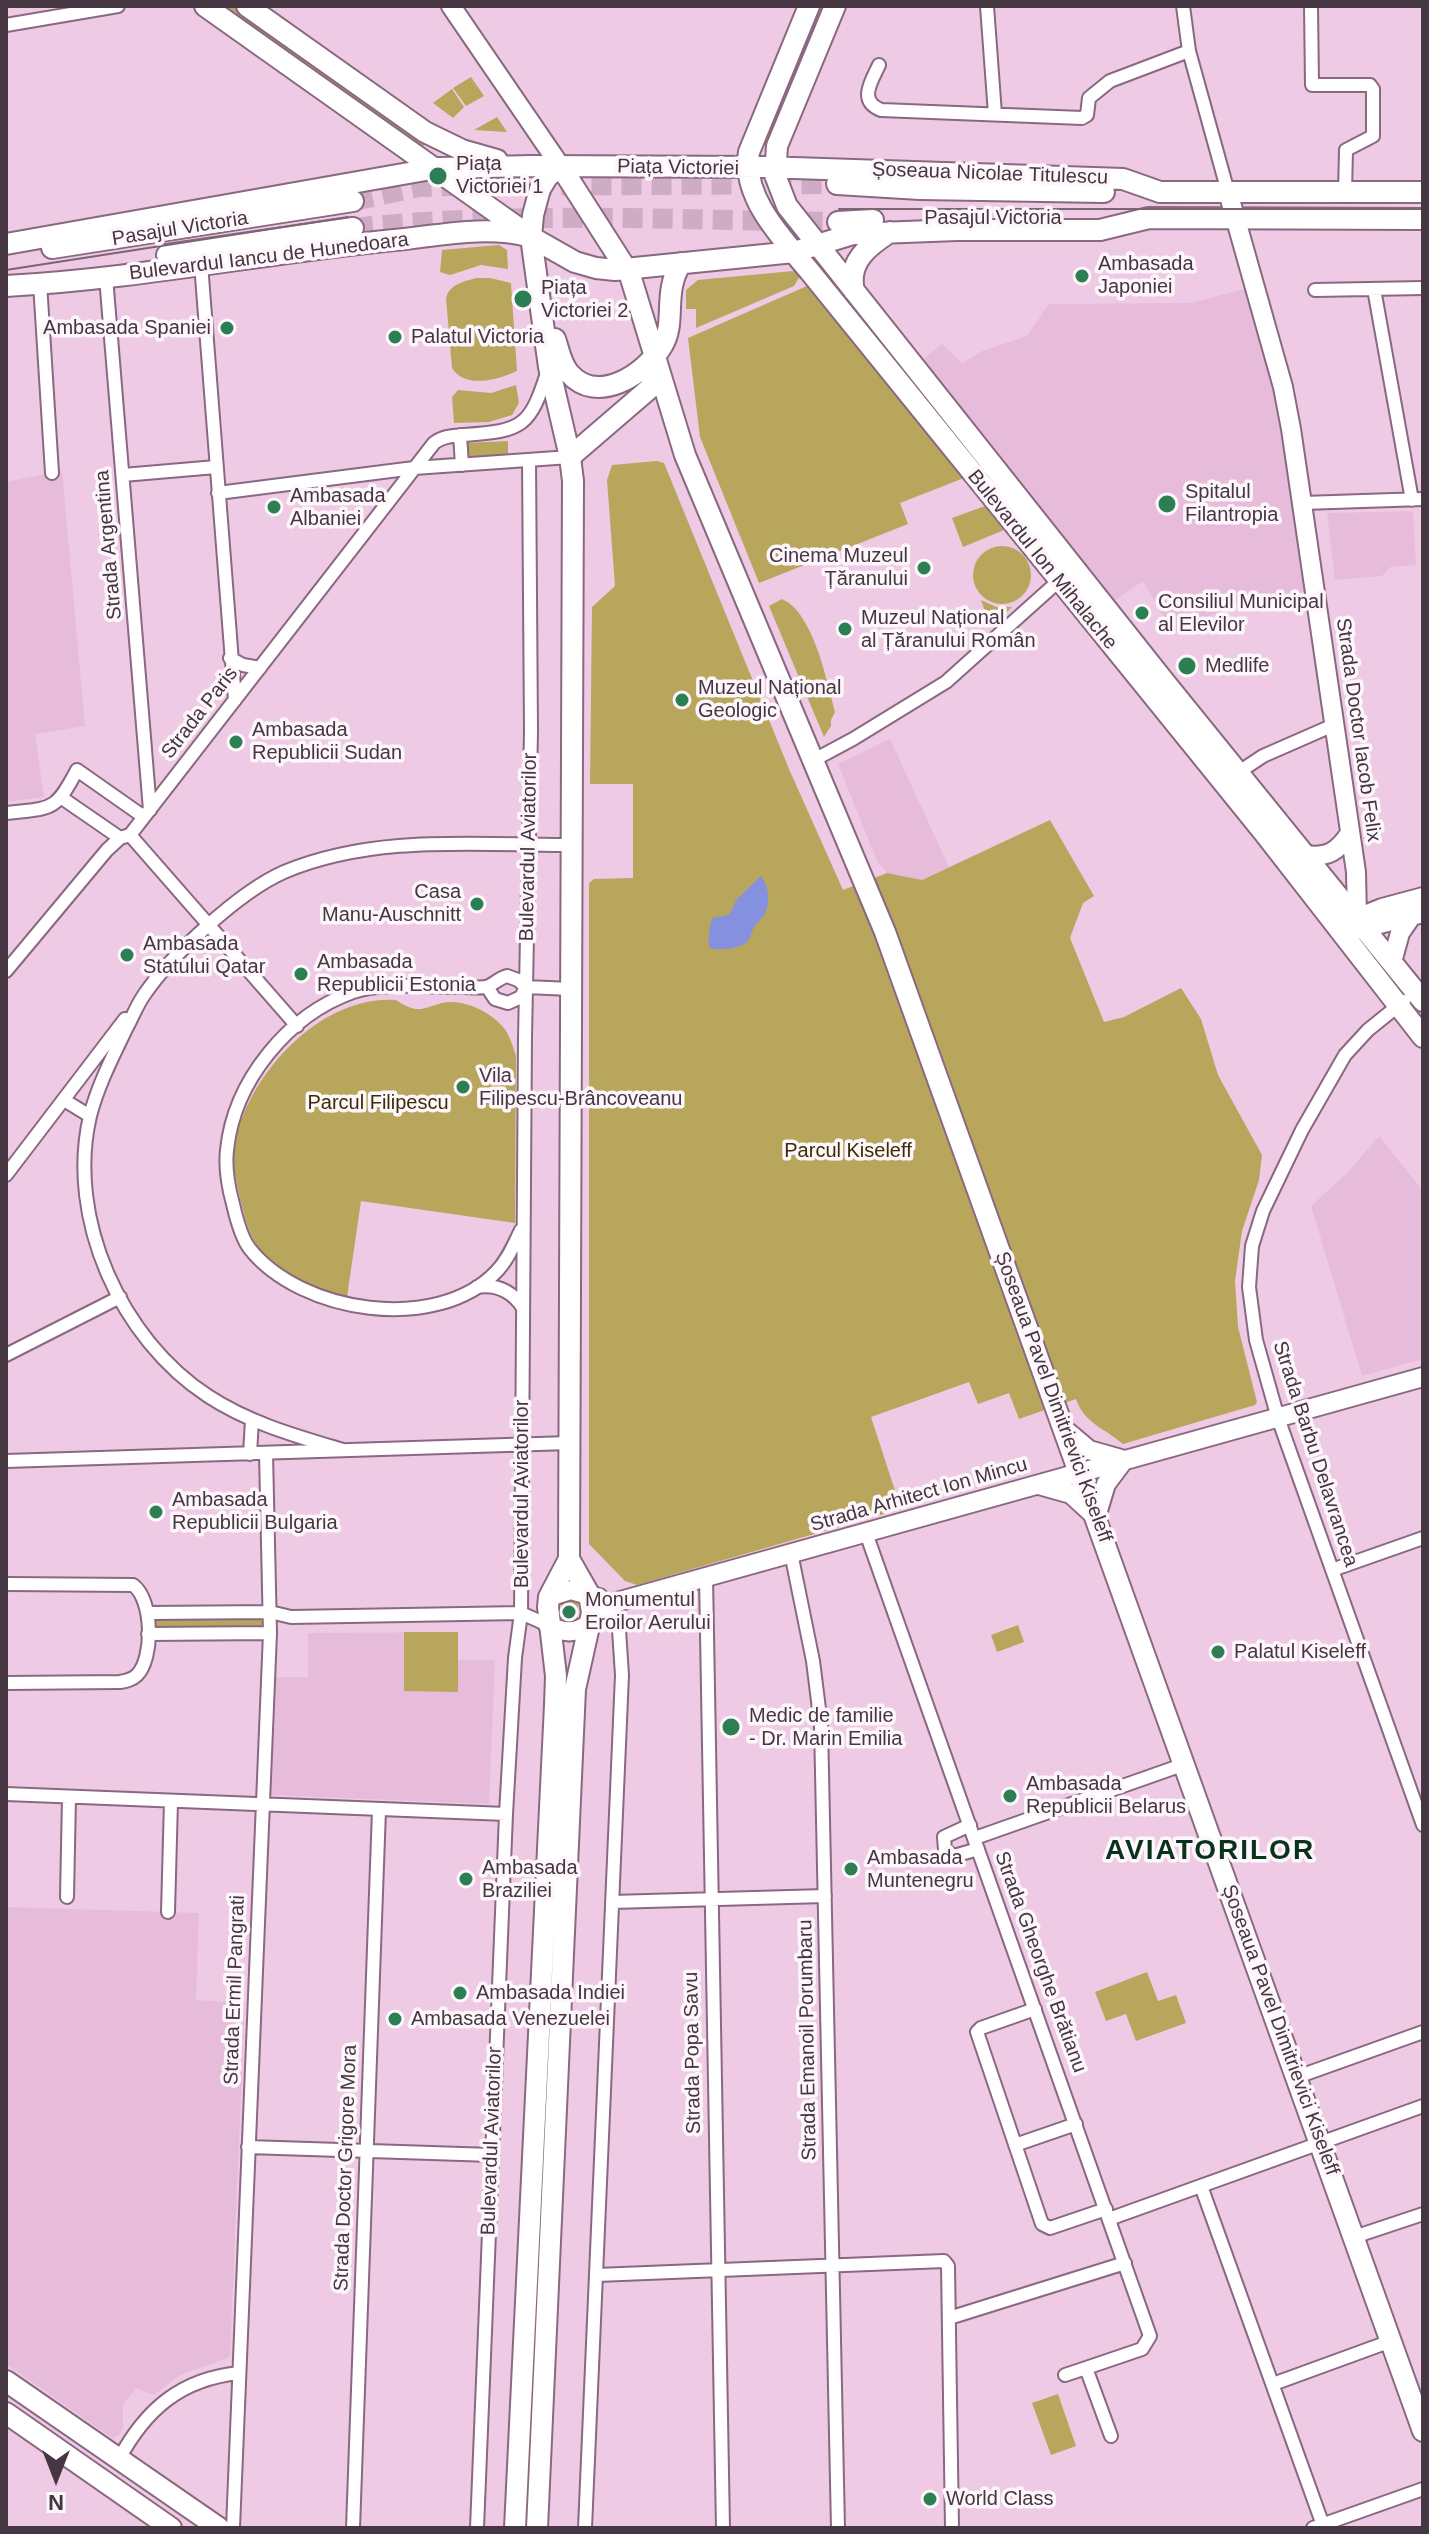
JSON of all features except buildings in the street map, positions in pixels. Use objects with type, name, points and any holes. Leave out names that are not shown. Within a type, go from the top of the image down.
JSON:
[{"type":"main road","points":[[205,6],[531,237],[586,266],[606,270],[794,252],[853,234],[1100,230],[1149,218],[1423,219]]},
{"type":"main road","points":[[247,6],[435,137],[480,156],[533,166]]},
{"type":"main road","points":[[451,6],[626,269],[657,364]]},
{"type":"main road","points":[[747,166],[756,131],[809,6]]},
{"type":"main road","points":[[817,245],[782,196],[775,167],[779,139],[835,6]]},
{"type":"main road","points":[[380,176],[393,161],[393,138]]},
{"type":"main road","name":"Piața Victoriei","points":[[437,168],[747,166],[759,201],[794,252]]},
{"type":"main road","name":"Șoseaua Nicolae Titulescu","points":[[747,166],[1123,179],[1160,192],[1423,192]]},
{"type":"main road","points":[[561,167],[548,176],[540,189],[531,237],[549,367],[570,457],[649,389],[667,336],[671,282],[681,263]]},
{"type":"main road","points":[[6,244],[437,168]]},
{"type":"main road","name":"Pasajul Victoria","points":[[837,184],[950,190],[1160,192]]},
{"type":"main road","name":"Strada Doctor Iacob Felix","points":[[1228,192],[1283,387],[1365,920]]},
{"type":"main road","name":"Pasajul Victoria","points":[[6,254],[353,201]]},
{"type":"main road","name":"Pasajul Victoria","points":[[838,222],[948,217],[1149,218]]},
{"type":"main road","name":"Pasajul Victoria","points":[[40,278],[353,228]]},
{"type":"main road","name":"Bulevardul Iancu de Hunedoara","points":[[6,278],[106,277],[370,243],[488,232],[531,237]]},
{"type":"main road","points":[[854,291],[853,271],[859,256],[890,232]]},
{"type":"main road","name":"Bulevardul Ion Mihalache","points":[[817,245],[1067,574],[1298,861],[1365,920],[1419,997]]},
{"type":"main road","name":"Bulevardul Ion Mihalache","points":[[794,252],[1239,772],[1298,861]]},
{"type":"main road","name":"Bulevardul Iancu de Hunedoara","points":[[6,286],[40,278]]},
{"type":"main road","points":[[539,294],[563,364],[576,380],[594,386],[619,384],[657,364]]},
{"type":"main road","name":"Șoseaua Pavel Dimitrievici Kiseleff","points":[[657,364],[685,455],[910,999],[1423,2431]]},
{"type":"main road","name":"Bulevardul Aviatorilor","points":[[569,1559],[573,491],[570,457]]},
{"type":"main road","points":[[1298,861],[1332,853],[1350,833]]},
{"type":"main road","points":[[1365,920],[1423,897]]},
{"type":"main road","points":[[1365,920],[1417,915]]},
{"type":"main road","points":[[1392,962],[1400,933],[1417,915]]},
{"type":"main road","name":"Bulevardul Ion Mihalache","points":[[1365,920],[1361,958],[1423,1037]]},
{"type":"main road","name":"Strada Arhitect Ion Mincu","points":[[591,1622],[613,1603],[1423,1377]]},
{"type":"main road","points":[[1036,1485],[1071,1494],[1096,1517],[1106,1484],[1124,1460],[1089,1450],[1064,1429]]},
{"type":"main road","points":[[537,2528],[577,1672],[591,1622],[589,1594],[569,1559]]},
{"type":"main road","points":[[569,1559],[549,1597],[548,1625],[570,1633],[591,1622]]},
{"type":"main road","points":[[549,1597],[564,1590],[589,1594],[613,1603]]},
{"type":"main road","name":"Bulevardul Aviatorilor","points":[[515,2528],[555,1672],[548,1625]]},
{"type":"main road","points":[[14,2390],[219,2528]]},
{"type":"main road","points":[[8,2417],[171,2528]]},
{"type":"street","points":[[6,25],[118,6]]},
{"type":"street","points":[[987,6],[995,114]]},
{"type":"street","points":[[1183,6],[1189,51],[1228,192]]},
{"type":"street","points":[[1311,6],[1312,85],[1370,85],[1373,89],[1373,136],[1347,149],[1345,192]]},
{"type":"street","points":[[879,65],[867,91],[870,104],[881,110],[1084,117],[1089,98],[1108,82],[1189,51]]},
{"type":"street","points":[[1199,192],[1211,182],[1219,161]]},
{"type":"street","points":[[201,264],[235,700]]},
{"type":"street","name":"Strada Argentina","points":[[106,277],[147,813]]},
{"type":"street","points":[[40,278],[52,473]]},
{"type":"street","points":[[1315,290],[1423,288]]},
{"type":"street","points":[[1303,503],[1417,499],[1374,289]]},
{"type":"street","points":[[462,465],[460,435],[498,433],[519,425],[534,408],[549,367]]},
{"type":"street","name":"Strada Paris","points":[[6,971],[147,813],[414,468],[441,438],[460,435]]},
{"type":"street","points":[[218,493],[414,468],[570,457]]},
{"type":"street","name":"Bulevardul Aviatorilor","points":[[477,2528],[506,1814],[515,1658],[521,1613],[531,607],[529,460]]},
{"type":"street","points":[[123,475],[216,467]]},
{"type":"street","points":[[812,761],[946,682],[1067,574]]},
{"type":"street","points":[[230,658],[243,665],[260,668]]},
{"type":"street","points":[[1239,772],[1263,756],[1336,724]]},
{"type":"street","points":[[6,813],[48,808],[62,798],[77,770],[147,813]]},
{"type":"street","points":[[62,798],[125,836],[210,925],[297,1026]]},
{"type":"street","points":[[6,1175],[167,966],[210,925],[270,879],[346,853],[409,845],[571,845]]},
{"type":"street","points":[[523,1308],[511,1293],[486,1285],[435,1303],[401,1309],[349,1305],[306,1290],[269,1269],[248,1246],[227,1181],[226,1151],[232,1120],[256,1070],[271,1050],[297,1026],[332,1002],[355,991],[487,987],[507,976],[526,987],[571,989]]},
{"type":"street","points":[[487,987],[495,999],[517,1017],[525,1038]]},
{"type":"street","points":[[501,1002],[515,1001],[526,987]]},
{"type":"street","points":[[143,997],[109,1065],[90,1116],[85,1159],[89,1217],[98,1251],[120,1297],[149,1340],[188,1381],[208,1396],[252,1420],[343,1450]]},
{"type":"street","name":"Strada Barbu Delavrancea","points":[[1419,997],[1398,1006],[1368,1030],[1345,1055],[1282,1170],[1258,1226],[1250,1266],[1251,1311],[1261,1361],[1278,1418],[1423,1825]]},
{"type":"street","points":[[64,1100],[90,1116]]},
{"type":"street","points":[[477,1287],[497,1271],[524,1226]]},
{"type":"street","points":[[6,1355],[120,1297]]},
{"type":"street","points":[[250,1454],[252,1420]]},
{"type":"street","points":[[6,1461],[569,1443]]},
{"type":"street","name":"Strada Ermil Pangrati","points":[[233,2528],[270,1633],[266,1453]]},
{"type":"street","name":"Strada Gheorghe Brătianu","points":[[866,1533],[1150,2336],[1142,2349],[1065,2375]]},
{"type":"street","points":[[1332,1570],[1423,1538]]},
{"type":"street","name":"Strada Emanoil Porumbaru","points":[[791,1553],[818,1693],[838,2528]]},
{"type":"street","name":"Strada Popa Savu","points":[[706,1577],[723,2528]]},
{"type":"street","points":[[6,1584],[127,1584],[142,1593],[148,1613],[142,1667],[130,1680],[6,1683]]},
{"type":"street","points":[[521,1613],[549,1597]]},
{"type":"street","points":[[585,2528],[622,1675],[619,1630],[613,1603]]},
{"type":"street","points":[[148,1613],[270,1612],[291,1617],[521,1613],[548,1625]]},
{"type":"street","points":[[148,1634],[270,1633],[279,1623],[291,1617]]},
{"type":"street","points":[[970,1825],[944,1837],[945,1850],[954,1856],[976,1844],[1185,1764]]},
{"type":"street","points":[[6,1794],[506,1814]]},
{"type":"street","points":[[67,1897],[69,1797]]},
{"type":"street","points":[[168,1912],[171,1801]]},
{"type":"street","name":"Strada Doctor Grigore Mora","points":[[353,2528],[379,1810]]},
{"type":"street","points":[[612,1902],[825,1896]]},
{"type":"street","points":[[1035,2009],[977,2032],[1045,2227],[1108,2214],[1201,2186],[1423,2106]]},
{"type":"street","points":[[1297,2077],[1423,2032]]},
{"type":"street","points":[[1015,2145],[1076,2124]]},
{"type":"street","points":[[248,2147],[492,2155]]},
{"type":"street","points":[[1201,2186],[1273,2384],[1320,2527],[1423,2489]]},
{"type":"street","points":[[1354,2237],[1423,2214]]},
{"type":"street","points":[[597,2275],[944,2261],[948,2266],[952,2528]]},
{"type":"street","points":[[949,2318],[1125,2263]]},
{"type":"street","points":[[1273,2384],[1391,2341]]},
{"type":"street","points":[[1086,2368],[1111,2436]]},
{"type":"street","points":[[119,2459],[137,2428],[163,2403],[217,2375],[239,2373]]},
{"type":"street","points":[[8,2417],[14,2390]]},
{"type":"shaded area","name":"Spitalul Filantropia","points":[[1248,288],[1277,389],[1309,591],[1243,602],[1173,633],[1143,581],[1114,601],[922,361],[942,344],[962,363],[982,351],[1027,336],[1049,304],[1191,303]]},
{"type":"shaded area","points":[[62,471],[85,726],[35,734],[44,797],[6,802],[6,482]]},
{"type":"shaded area","points":[[1413,511],[1416,565],[1390,567],[1382,576],[1335,580],[1327,513]]},
{"type":"shaded area","points":[[890,739],[949,867],[922,880],[887,873],[877,861],[838,764]]},
{"type":"shaded area","points":[[1379,1136],[1423,1191],[1423,1359],[1362,1376],[1311,1206],[1348,1172]]},
{"type":"shaded area","points":[[458,1632],[458,1660],[495,1660],[489,1804],[271,1795],[275,1677],[308,1677],[308,1633]]},
{"type":"shaded area","points":[[6,1907],[199,1913],[196,2000],[245,2003],[230,2354],[228,2358],[180,2375],[154,2395],[136,2388],[123,2405],[123,2428],[119,2435],[112,2438],[6,2364]]},
{"type":"green space","points":[[218,6],[232,6],[425,144],[420,150]]},
{"type":"green space","points":[[471,77],[484,96],[466,106],[453,88]]},
{"type":"green space","points":[[452,89],[464,107],[453,118],[433,103]]},
{"type":"green space","points":[[497,117],[507,132],[474,130]]},
{"type":"green space","points":[[499,245],[507,250],[508,269],[481,265],[450,275],[440,272],[442,250]]},
{"type":"green space","points":[[793,271],[800,276],[794,286],[696,328],[696,309],[686,309],[686,290],[698,280]]},
{"type":"green space","points":[[476,278],[511,283],[517,371],[482,381],[465,379],[452,368],[446,298],[454,287]]},
{"type":"green space","points":[[807,286],[964,478],[900,503],[908,524],[759,583],[700,437],[688,338]]},
{"type":"green space","points":[[516,385],[519,403],[512,415],[489,422],[454,423],[452,397],[458,390],[491,393]]},
{"type":"green space","points":[[508,441],[508,457],[465,460],[465,443]]},
{"type":"green space","name":"Parcul Kiseleff","points":[[664,463],[789,769],[843,890],[887,873],[922,880],[1050,820],[1094,896],[1083,903],[1070,938],[1104,1022],[1124,1017],[1181,988],[1201,1019],[1218,1075],[1262,1155],[1259,1180],[1242,1231],[1235,1281],[1238,1327],[1257,1402],[1255,1405],[1123,1444],[1090,1420],[1076,1399],[1019,1419],[1009,1393],[978,1404],[969,1382],[871,1417],[901,1509],[637,1585],[625,1581],[589,1544],[589,883],[594,879],[633,878],[633,784],[590,784],[592,607],[615,586],[607,480],[612,465]]},
{"type":"green space","points":[[985,506],[1004,530],[963,547],[952,518]]},
{"type":"green space","points":[[1002,546],[1013,548],[1022,555],[1029,564],[1029,586],[1022,595],[1013,602],[1002,604],[991,602],[982,595],[975,586],[973,575],[975,564],[982,555],[991,548]]},
{"type":"green space","points":[[782,599],[793,606],[802,618],[823,666],[835,712],[824,737],[769,606]]},
{"type":"green space","points":[[981,600],[996,607],[1012,607],[991,627]]},
{"type":"green space","name":"Parcul Filipescu","points":[[396,1000],[419,1009],[450,1002],[467,1004],[492,1017],[508,1034],[516,1056],[515,1223],[361,1201],[347,1297],[287,1274],[260,1251],[245,1216],[234,1164],[234,1146],[245,1111],[258,1086],[295,1041],[318,1023],[343,1010],[369,1002]]},
{"type":"green space","points":[[564,1597],[578,1600],[578,1623],[561,1623],[561,1600]]},
{"type":"green space","points":[[260,1619],[264,1623],[260,1627],[156,1627],[153,1620]]},
{"type":"green space","points":[[1018,1625],[1024,1642],[997,1652],[991,1635]]},
{"type":"green space","points":[[404,1632],[458,1632],[458,1692],[404,1691]]},
{"type":"green space","points":[[1147,1972],[1158,2001],[1176,1995],[1186,2023],[1136,2041],[1126,2014],[1106,2021],[1095,1992]]},
{"type":"green space","points":[[1058,2394],[1076,2446],[1051,2455],[1032,2403]]},
{"type":"water","points":[[761,876],[767,889],[768,904],[749,939],[735,948],[710,948],[712,918],[729,915],[737,899]]},
{"type":"tunnel","points":[[353,201],[419,187],[837,184]]},
{"type":"tunnel","points":[[353,228],[534,218],[838,222]]},
{"type":"tram line","points":[[839,209],[1423,209]]},
{"type":"tram line","points":[[6,270],[348,217]]},
{"type":"place","name":"Piața Victoriei 1","points":[[438,176]]},
{"type":"place","name":"Ambasada Japoniei","points":[[1082,276]]},
{"type":"place","name":"Piața Victoriei 2","points":[[523,299]]},
{"type":"place","name":"Ambasada Spaniei","points":[[227,328]]},
{"type":"place","name":"Palatul Victoria","points":[[395,337]]},
{"type":"place","name":"Spitalul Filantropia","points":[[1167,504]]},
{"type":"place","name":"Ambasada Albaniei","points":[[274,507]]},
{"type":"place","name":"Cinema Muzeul Țăranului","points":[[924,568]]},
{"type":"place","name":"Consiliul Municipal al Elevilor","points":[[1142,613]]},
{"type":"place","name":"Muzeul Național al Țăranului Român","points":[[845,629]]},
{"type":"place","name":"Medlife","points":[[1187,666]]},
{"type":"place","name":"Muzeul Național Geologic","points":[[682,700]]},
{"type":"place","name":"Ambasada Republicii Sudan","points":[[236,742]]},
{"type":"place","name":"Casa Manu-Auschnitt","points":[[477,904]]},
{"type":"place","name":"Ambasada Statului Qatar","points":[[127,955]]},
{"type":"place","name":"Ambasada Republicii Estonia","points":[[301,974]]},
{"type":"place","name":"Vila Filipescu-Brâncoveanu","points":[[463,1087]]},
{"type":"place","name":"Ambasada Republicii Bulgaria","points":[[156,1512]]},
{"type":"place","name":"Monumentul Eroilor Aerului","points":[[569,1612]]},
{"type":"place","name":"Palatul Kiseleff","points":[[1218,1652]]},
{"type":"place","name":"Medic de familie - Dr. Marin Emilia","points":[[731,1727]]},
{"type":"place","name":"Ambasada Republicii Belarus","points":[[1010,1796]]},
{"type":"place","name":"Ambasada Muntenegru","points":[[851,1869]]},
{"type":"place","name":"Ambasada Braziliei","points":[[466,1879]]},
{"type":"place","name":"Ambasada Indiei","points":[[460,1993]]},
{"type":"place","name":"Ambasada Venezuelei","points":[[395,2019]]},
{"type":"place","name":"World Class","points":[[930,2499]]},
{"type":"district","name":"AVIATORILOR","points":[[1210,1851]]}]
